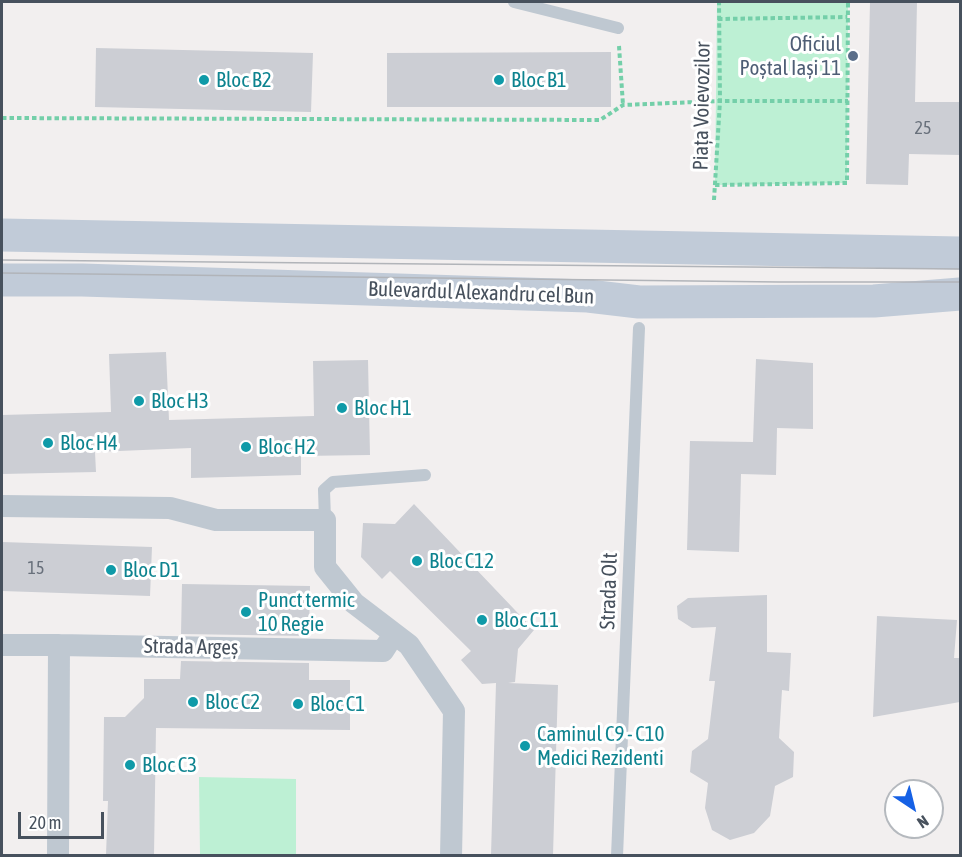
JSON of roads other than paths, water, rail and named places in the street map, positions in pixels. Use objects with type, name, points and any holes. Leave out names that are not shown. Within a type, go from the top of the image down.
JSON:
[{"type":"main road","points":[[2,235],[960,253]]},
{"type":"main road","name":"Bulevardul Alexandru cel Bun","points":[[2,280],[82,280],[576,296],[639,302],[874,301],[960,294]]},
{"type":"street","points":[[2,506],[170,508],[216,520],[324,520],[325,567],[354,603],[409,645],[454,711],[451,855]]},
{"type":"street","name":"Strada Argeș","points":[[2,645],[384,651],[394,634]]},
{"type":"street","points":[[58,855],[59,645]]},
{"type":"lane","points":[[514,2],[618,28]]},
{"type":"lane","name":"Strada Olt","points":[[617,855],[639,328]]},
{"type":"lane","points":[[324,520],[324,490],[333,482],[425,475]]},
{"type":"tram line","points":[[2,260],[960,269]]},
{"type":"tram line","points":[[2,273],[960,282]]},
{"type":"place","name":"Oficiul Poștal Iași 11","points":[[853,56]]},
{"type":"place","name":"Bloc B2","points":[[204,80]]},
{"type":"place","name":"Bloc B1","points":[[499,80]]},
{"type":"place","name":"Bloc H3","points":[[139,401]]},
{"type":"place","name":"Bloc H1","points":[[342,408]]},
{"type":"place","name":"Bloc H4","points":[[48,443]]},
{"type":"place","name":"Bloc H2","points":[[246,447]]},
{"type":"place","name":"Bloc C12","points":[[417,561]]},
{"type":"place","name":"Bloc D1","points":[[111,570]]},
{"type":"place","name":"Punct termic 10 Regie","points":[[246,612]]},
{"type":"place","name":"Bloc C11","points":[[482,620]]},
{"type":"place","name":"Bloc C2","points":[[193,702]]},
{"type":"place","name":"Bloc C1","points":[[298,704]]},
{"type":"place","name":"Caminul C9 - C10 Medici Rezidenti","points":[[525,746]]},
{"type":"place","name":"Bloc C3","points":[[130,765]]}]
